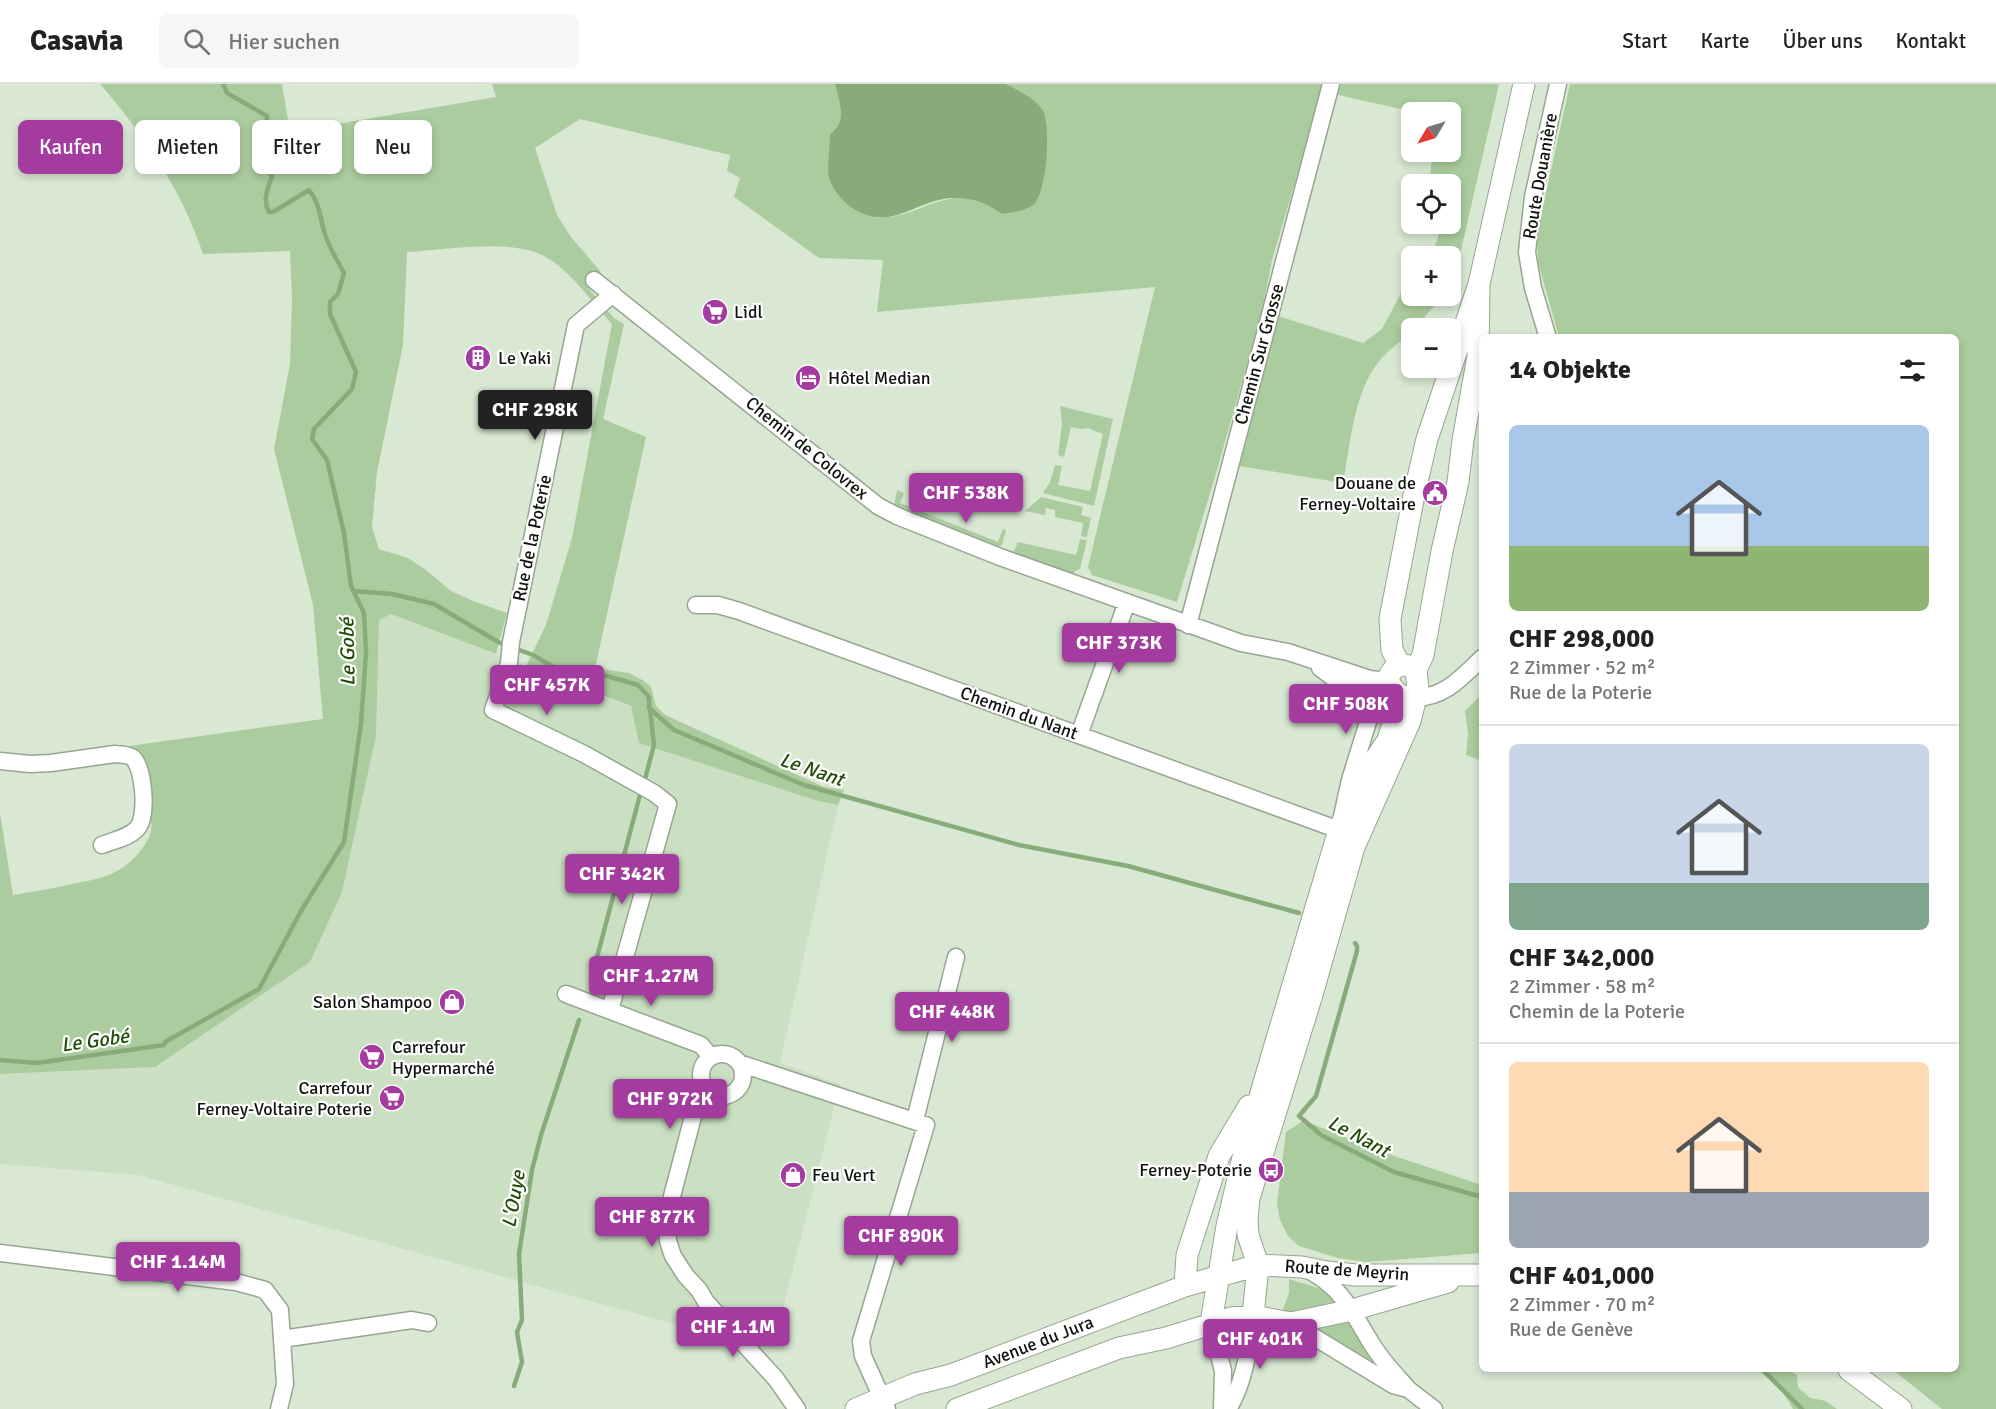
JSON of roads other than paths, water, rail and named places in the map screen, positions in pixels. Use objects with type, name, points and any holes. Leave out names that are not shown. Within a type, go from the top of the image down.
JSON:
[{"type":"main road","points":[[1253,1316],[1258,1265],[1248,1234],[1249,1198],[1311,998],[1354,847],[1410,721],[1403,681],[1392,650],[1390,619],[1413,495],[1427,440],[1479,284],[1524,84]]},
{"type":"main road","points":[[1211,1323],[1226,1233],[1242,1163],[1339,830],[1364,776],[1388,740],[1403,681],[1423,655],[1442,551],[1458,482],[1478,356],[1479,284]]},
{"type":"main road","points":[[1185,1286],[1187,1255],[1219,1156],[1265,1079]]},
{"type":"main road","name":"Route de Meyrin","points":[[1220,1274],[1258,1265],[1302,1267],[1356,1275],[1477,1276]]},
{"type":"main road","name":"Avenue du Jura","points":[[856,1409],[885,1403],[915,1384],[951,1376],[1220,1274]]},
{"type":"main road","name":"Route de Meyrin","points":[[1253,1316],[1291,1323],[1352,1310],[1477,1276]]},
{"type":"main road","name":"Avenue du Jura","points":[[957,1409],[1119,1348],[1166,1338],[1231,1317],[1253,1316]]},
{"type":"main road","points":[[1852,1372],[1901,1409]]},
{"type":"street","name":"Chemin Sur Grosse","points":[[1188,625],[1331,84]]},
{"type":"street","name":"Route Douanière","points":[[1547,334],[1533,288],[1527,252],[1533,197],[1558,84]]},
{"type":"street","name":"Chemin de Colovrex","points":[[594,280],[878,506],[897,516],[1000,557],[1241,643],[1288,652],[1370,679],[1403,681]]},
{"type":"street","name":"Rue de la Poterie","points":[[610,1010],[669,804],[654,793],[523,723],[493,710],[509,663],[576,326],[613,294]]},
{"type":"street","points":[[1079,735],[1127,602]]},
{"type":"street","name":"Chemin du Nant","points":[[696,605],[718,605],[739,611],[1339,830]]},
{"type":"street","points":[[1310,659],[1342,684],[1360,691],[1370,699],[1372,709],[1350,780],[1339,830]]},
{"type":"street","points":[[1403,681],[1434,696],[1443,692],[1479,661]]},
{"type":"street","points":[[0,761],[30,764],[115,754],[132,758],[139,769],[142,783],[143,801],[140,825],[129,835],[102,845]]},
{"type":"street","points":[[885,1403],[863,1356],[861,1341],[920,1123],[956,957]]},
{"type":"street","points":[[566,994],[701,1045],[711,1057]]},
{"type":"street","points":[[739,1063],[743,1075],[742,1082],[734,1092],[724,1096],[717,1095],[708,1090],[702,1082],[701,1075],[706,1061],[718,1054],[728,1055],[739,1063],[920,1123]]},
{"type":"street","points":[[708,1090],[695,1109],[687,1134],[666,1219],[668,1241],[673,1256],[686,1276],[706,1302],[780,1384],[797,1409]]},
{"type":"street","points":[[0,1253],[236,1282],[264,1290],[280,1310],[285,1384],[279,1409]]},
{"type":"street","points":[[1302,1267],[1333,1285],[1352,1310],[1371,1343],[1408,1389],[1434,1409]]},
{"type":"street","points":[[1228,1409],[1236,1397],[1251,1337],[1253,1316]]},
{"type":"street","points":[[282,1339],[412,1320],[428,1323]]},
{"type":"street","points":[[1211,1323],[1223,1371],[1222,1409]]},
{"type":"street","points":[[1291,1323],[1393,1385],[1408,1389]]},
{"type":"waterway","name":"Le Gobé","points":[[0,1060],[37,1063],[164,1045],[165,1042],[259,989],[301,911],[344,842],[361,724],[366,652],[364,613],[351,586],[344,533],[327,460],[312,439],[314,429],[352,389],[356,372],[330,314],[330,302],[338,294],[344,273],[329,244],[318,206],[309,190],[273,212],[269,212],[266,198],[272,176],[258,158],[256,151],[267,116],[227,93],[223,84]]},
{"type":"waterway","name":"Le Nant","points":[[353,591],[392,594],[434,604],[500,643],[533,655],[567,675],[607,676],[638,685],[649,697],[649,708],[674,730],[804,785],[1019,845],[1128,866],[1299,913]]},
{"type":"waterway","name":"L'Ouye","points":[[644,783],[654,745],[650,709]]},
{"type":"waterway","name":"L'Ouye","points":[[591,980],[641,791]]},
{"type":"waterway","name":"Le Nant","points":[[1355,943],[1357,951],[1316,1096],[1299,1116],[1321,1135],[1394,1172],[1479,1196]]},
{"type":"waterway","name":"L'Ouye","points":[[514,1386],[522,1362],[517,1332],[522,1320],[519,1254],[532,1170],[541,1135],[579,1020]]},
{"type":"waterway","name":"Le Nant","points":[[1765,1372],[1802,1409]]},
{"type":"place","name":"Lidl","points":[[715,312]]},
{"type":"place","name":"Le Yaki","points":[[478,358]]},
{"type":"place","name":"Hôtel Median","points":[[808,378]]},
{"type":"place","name":"Douane de Ferney-Voltaire","points":[[1435,493]]},
{"type":"place","name":"Salon Shampoo","points":[[452,1002]]},
{"type":"place","name":"Carrefour Hypermarché","points":[[372,1057]]},
{"type":"place","name":"Carrefour Ferney-Voltaire Poterie","points":[[392,1098]]},
{"type":"place","name":"Ferney-Poterie","points":[[1271,1170]]},
{"type":"place","name":"Feu Vert","points":[[793,1175]]}]
